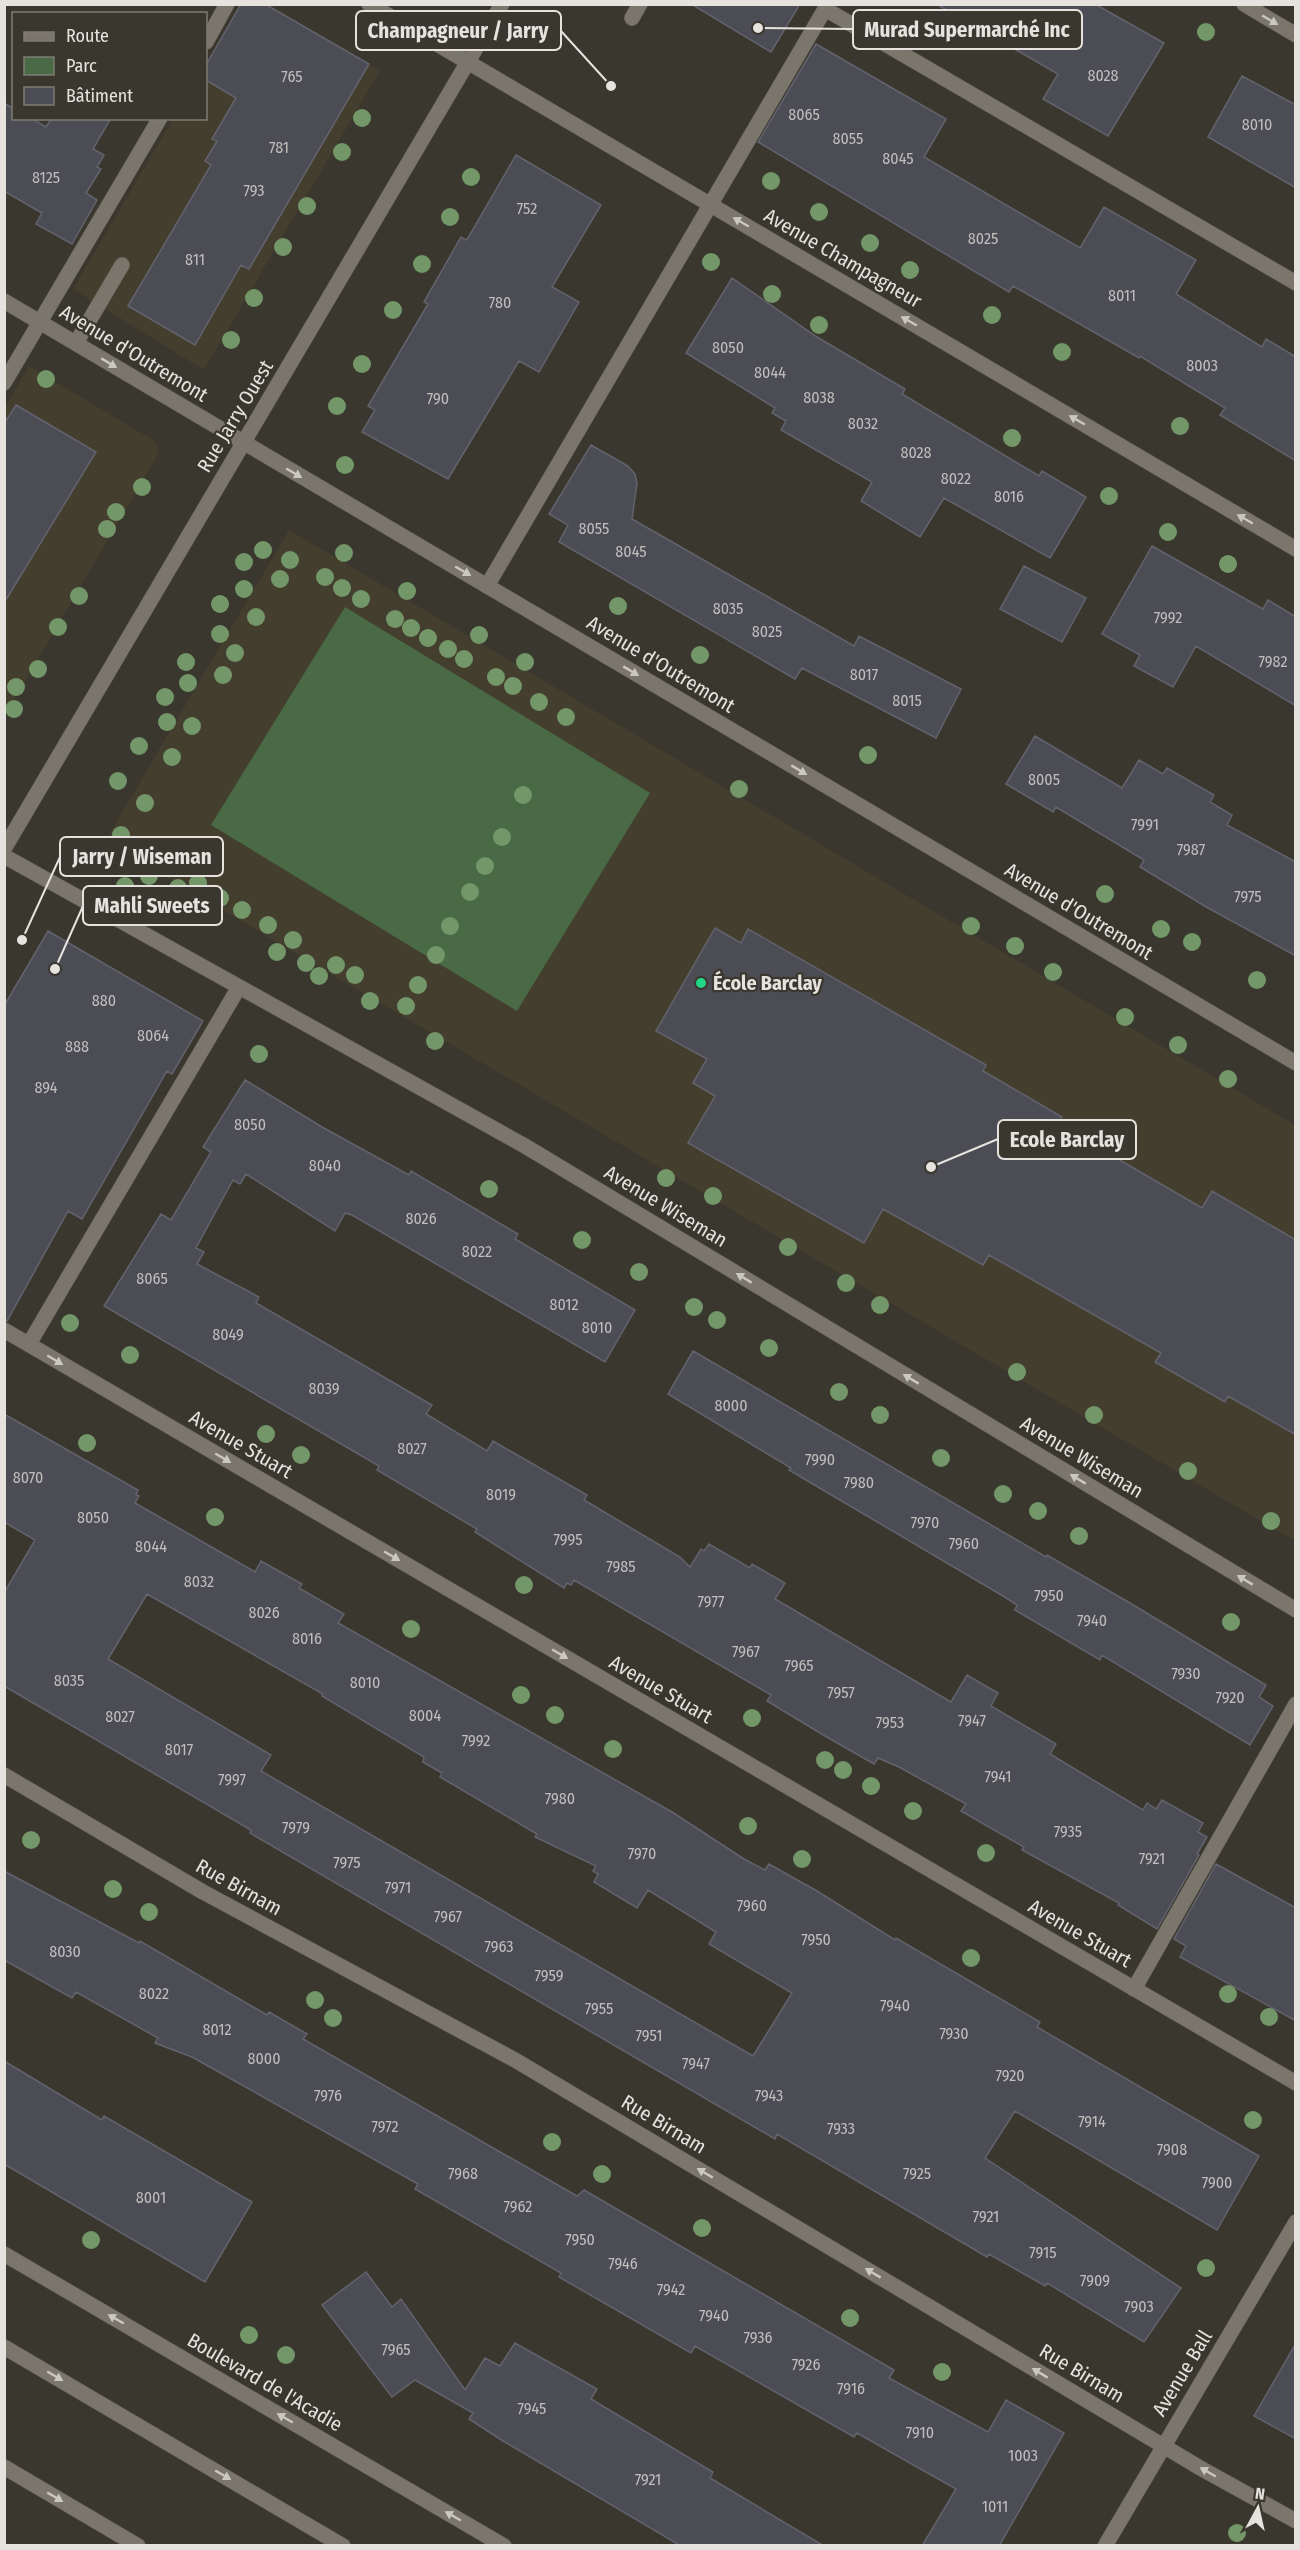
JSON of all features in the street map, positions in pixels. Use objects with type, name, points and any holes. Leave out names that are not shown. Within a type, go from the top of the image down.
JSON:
[{"type":"street","points":[[207,40],[227,4]]},
{"type":"street","name":"Avenue Champagneur","points":[[369,4],[1296,549]]},
{"type":"street","name":"Rue Jarry Ouest","points":[[4,849],[502,4]]},
{"type":"street","points":[[632,18],[640,4]]},
{"type":"street","points":[[1244,4],[1296,34]]},
{"type":"street","points":[[487,586],[825,9],[1296,283]]},
{"type":"street","points":[[4,383],[159,120]]},
{"type":"street","points":[[76,343],[122,265]]},
{"type":"street","name":"Avenue d'Outremont","points":[[4,301],[1296,1063]]},
{"type":"street","name":"Avenue Wiseman","points":[[4,856],[525,1146],[1296,1610]]},
{"type":"street","points":[[29,1344],[239,987]]},
{"type":"street","name":"Avenue Stuart","points":[[4,1330],[1296,2083]]},
{"type":"street","points":[[1134,1989],[1296,1704]]},
{"type":"street","name":"Rue Birnam","points":[[4,1775],[203,1893],[515,2060],[1296,2522]]},
{"type":"street","name":"Avenue Ball","points":[[1105,2546],[1296,2222]]},
{"type":"street","name":"Boulevard de l'Acadie","points":[[4,2254],[504,2546]]},
{"type":"street","points":[[4,2347],[343,2546]]},
{"type":"street","points":[[4,2467],[138,2546]]},
{"type":"shaded area","points":[[240,5],[268,5],[380,71],[204,370],[73,289],[172,120],[207,120],[207,61]]},
{"type":"shaded area","points":[[29,366],[153,440],[158,446],[159,453],[5,715],[5,407]]},
{"type":"shaded area","name":"École Barclay","points":[[289,530],[1295,1125],[1295,1541],[105,841]]},
{"type":"green space","points":[[345,607],[650,793],[517,1011],[211,825]]},
{"type":"building","points":[[241,4],[265,4],[369,64],[249,269],[241,265],[195,345],[128,306],[211,165],[205,161],[217,141],[212,139],[236,98],[207,81],[207,63]]},
{"type":"building","points":[[691,4],[800,4],[771,52]]},
{"type":"building","points":[[936,4],[1095,4],[1164,43],[1108,136],[1043,99],[1058,74]]},
{"type":"building","points":[[816,44],[946,119],[924,157],[1080,248],[1104,207],[1196,260],[1176,294],[1262,347],[1266,339],[1296,357],[1296,461],[1220,415],[1225,408],[1140,356],[1139,358],[1013,286],[1009,292],[758,142]]},
{"type":"building","points":[[1242,76],[1296,105],[1296,188],[1208,137]]},
{"type":"building","points":[[4,103],[12,108],[12,120],[34,120],[46,127],[51,120],[110,120],[93,149],[104,155],[97,167],[101,169],[86,193],[97,200],[72,244],[36,224],[42,213],[4,191]]},
{"type":"building","points":[[516,155],[601,205],[552,287],[579,302],[539,372],[519,361],[448,479],[362,432],[375,410],[368,406],[428,304],[424,302],[461,237],[466,240],[468,238]]},
{"type":"building","points":[[732,278],[817,337],[905,389],[902,394],[1039,476],[1042,471],[1086,497],[1050,558],[944,498],[920,537],[861,501],[872,482],[781,430],[786,421],[772,413],[775,408],[686,353]]},
{"type":"building","points":[[16,405],[96,452],[4,603],[4,424]]},
{"type":"building","points":[[591,445],[628,466],[635,474],[637,483],[632,519],[854,646],[859,636],[961,689],[936,738],[802,668],[795,679],[559,542],[568,525],[549,514]]},
{"type":"building","points":[[1152,546],[1263,609],[1268,600],[1296,617],[1296,706],[1196,646],[1173,687],[1134,666],[1140,655],[1102,634]]},
{"type":"building","points":[[1024,566],[1086,598],[1062,642],[1000,609]]},
{"type":"building","points":[[1035,736],[1122,788],[1139,760],[1163,774],[1167,768],[1214,795],[1210,802],[1232,815],[1227,825],[1296,862],[1296,956],[1208,908],[1140,867],[1144,860],[1056,807],[1053,812],[1006,784]]},
{"type":"building","points":[[715,928],[741,943],[748,929],[986,1065],[983,1071],[1062,1117],[1058,1124],[1202,1208],[1212,1191],[1296,1240],[1296,1435],[1228,1396],[1225,1402],[1155,1362],[1161,1353],[989,1255],[983,1265],[883,1209],[864,1243],[688,1143],[715,1096],[693,1083],[707,1059],[656,1031]]},
{"type":"building","points":[[48,931],[203,1021],[172,1074],[167,1071],[82,1219],[68,1211],[7,1321],[4,1320],[4,1006]]},
{"type":"building","points":[[245,1080],[322,1127],[409,1175],[411,1171],[518,1234],[515,1239],[635,1310],[605,1362],[352,1215],[345,1213],[335,1231],[246,1174],[240,1184],[233,1180],[196,1248],[204,1252],[197,1264],[259,1297],[256,1303],[432,1405],[426,1414],[487,1451],[493,1441],[587,1495],[584,1500],[680,1557],[690,1567],[701,1549],[704,1551],[709,1544],[750,1568],[752,1564],[785,1583],[775,1599],[951,1702],[967,1675],[998,1693],[991,1706],[1056,1744],[1050,1754],[1143,1810],[1147,1803],[1156,1809],[1162,1800],[1203,1823],[1198,1832],[1207,1837],[1157,1929],[1118,1905],[1119,1903],[1022,1850],[1024,1847],[961,1811],[966,1804],[899,1767],[878,1758],[874,1764],[825,1736],[767,1701],[771,1695],[574,1580],[571,1585],[567,1583],[564,1588],[475,1532],[477,1529],[377,1470],[379,1466],[104,1306],[161,1214],[171,1220],[211,1152],[203,1147]]},
{"type":"building","points":[[693,1351],[1046,1557],[1047,1555],[1130,1603],[1266,1685],[1259,1697],[1273,1706],[1250,1745],[1102,1655],[1100,1660],[1015,1610],[1017,1605],[1003,1596],[789,1470],[791,1468],[668,1394]]},
{"type":"building","points":[[4,1414],[138,1490],[136,1495],[139,1496],[135,1503],[255,1572],[261,1561],[302,1584],[299,1588],[344,1614],[338,1623],[672,1812],[744,1859],[765,1870],[769,1864],[817,1891],[895,1940],[896,1938],[1040,2022],[1037,2027],[1259,2156],[1217,2230],[1015,2111],[985,2158],[1181,2288],[1144,2342],[1047,2283],[1045,2286],[989,2254],[987,2257],[777,2134],[775,2139],[250,1833],[251,1830],[4,1686],[4,1593],[35,1540],[4,1522]],"holes":[[[147,1594],[323,1694],[322,1696],[424,1757],[423,1762],[442,1773],[440,1777],[537,1834],[535,1837],[596,1866],[593,1871],[598,1874],[594,1882],[637,1908],[648,1890],[716,1932],[709,1944],[792,1993],[753,2056],[261,1771],[271,1755],[108,1659]]]},
{"type":"building","points":[[1216,1864],[1296,1908],[1296,2021],[1180,1957],[1186,1946],[1174,1939]]},
{"type":"building","points":[[4,1871],[139,1943],[140,1941],[267,2015],[269,2012],[307,2034],[303,2039],[577,2196],[584,2190],[894,2370],[889,2378],[988,2432],[1006,2400],[1064,2433],[999,2546],[922,2546],[956,2489],[857,2433],[854,2437],[695,2346],[691,2353],[559,2277],[561,2273],[415,2189],[418,2184],[192,2057],[155,2043],[158,2038],[76,1992],[72,1998],[4,1960]]},
{"type":"building","points":[[4,2061],[102,2120],[104,2116],[252,2202],[205,2282],[4,2164]]},
{"type":"building","points":[[366,2272],[392,2307],[401,2299],[465,2390],[485,2358],[500,2366],[515,2343],[597,2389],[591,2399],[713,2472],[710,2478],[824,2546],[681,2546],[503,2441],[469,2419],[473,2413],[415,2380],[392,2397],[322,2305]]},
{"type":"building","points":[[1296,2343],[1296,2439],[1254,2416]]},
{"type":"place","name":"Murad Supermarché Inc","points":[[758,28]]},
{"type":"place","name":"Champagneur / Jarry","points":[[611,86]]},
{"type":"place","name":"Jarry / Wiseman","points":[[22,940]]},
{"type":"place","name":"Mahli Sweets","points":[[55,969]]},
{"type":"place","name":"École Barclay","points":[[701,983]]},
{"type":"place","name":"Ecole Barclay","points":[[931,1167]]}]
